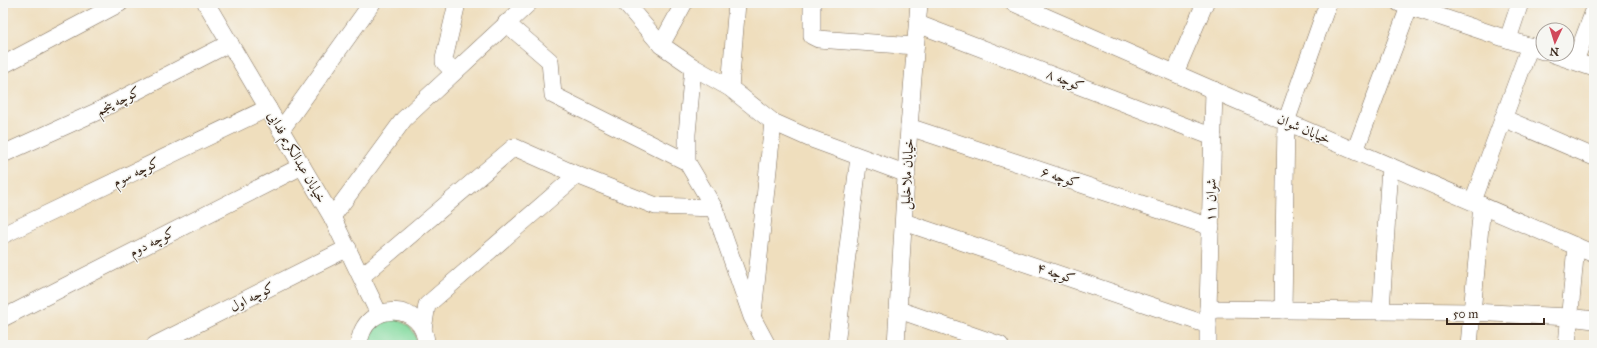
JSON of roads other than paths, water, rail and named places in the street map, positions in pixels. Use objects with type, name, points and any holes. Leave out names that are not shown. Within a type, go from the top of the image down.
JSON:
[{"type":"street","points":[[3,65],[120,3]]},
{"type":"street","name":"خیابان عبدالکریم فدایی","points":[[206,3],[332,217],[362,276],[379,314]]},
{"type":"street","points":[[281,130],[372,3]]},
{"type":"street","points":[[454,72],[444,62],[444,59],[457,3]]},
{"type":"street","points":[[332,217],[404,119],[529,3]]},
{"type":"street","points":[[625,3],[661,45],[693,67],[730,88],[774,122],[809,138],[907,174]]},
{"type":"street","points":[[661,45],[684,3]]},
{"type":"street","points":[[730,88],[737,3]]},
{"type":"street","points":[[812,3],[811,30],[812,36],[818,39],[915,46]]},
{"type":"street","name":"خیابان ملاخلیل","points":[[896,345],[919,3]]},
{"type":"street","points":[[1175,73],[1205,3]]},
{"type":"street","points":[[1283,310],[1286,122],[1328,3]]},
{"type":"street","points":[[1508,39],[1520,3]]},
{"type":"street","name":"خیابان شوان","points":[[1020,4],[1286,122],[1594,254]]},
{"type":"street","points":[[1355,151],[1402,4],[1535,48]]},
{"type":"street","points":[[1594,11],[1575,61],[1594,68]]},
{"type":"street","points":[[506,23],[550,61],[553,95],[687,162]]},
{"type":"street","name":"کوچه ۸","points":[[918,24],[1213,137]]},
{"type":"street","name":"کوچه پنجم","points":[[3,154],[96,112],[230,43]]},
{"type":"street","points":[[1469,345],[1477,203],[1504,118],[1535,50]]},
{"type":"street","points":[[693,67],[687,134],[687,162],[714,208],[752,318],[767,345]]},
{"type":"street","name":"شوان ۱۱","points":[[1208,345],[1214,90]]},
{"type":"street","name":"کوچه سوم","points":[[3,235],[268,108]]},
{"type":"street","points":[[1504,118],[1594,157]]},
{"type":"street","points":[[752,318],[774,122]]},
{"type":"street","name":"کوچه ۶","points":[[910,127],[1210,227]]},
{"type":"street","points":[[362,276],[514,147],[576,175],[656,206],[714,208]]},
{"type":"street","points":[[836,345],[859,157]]},
{"type":"street","name":"کوچه دوم","points":[[3,318],[302,166]]},
{"type":"street","points":[[1380,311],[1390,166]]},
{"type":"street","points":[[424,337],[427,305],[576,175]]},
{"type":"street","name":"کوچه ۴","points":[[904,222],[1208,317],[1283,310],[1472,312],[1569,317],[1594,320]]},
{"type":"street","points":[[1567,345],[1576,246]]},
{"type":"street","name":"کوچه اول","points":[[155,345],[348,248]]},
{"type":"street","points":[[899,310],[1000,345]]},
{"type":"street","points":[[359,345],[360,336],[365,326],[373,317],[379,314],[395,311],[406,314],[416,320],[424,337]]}]
